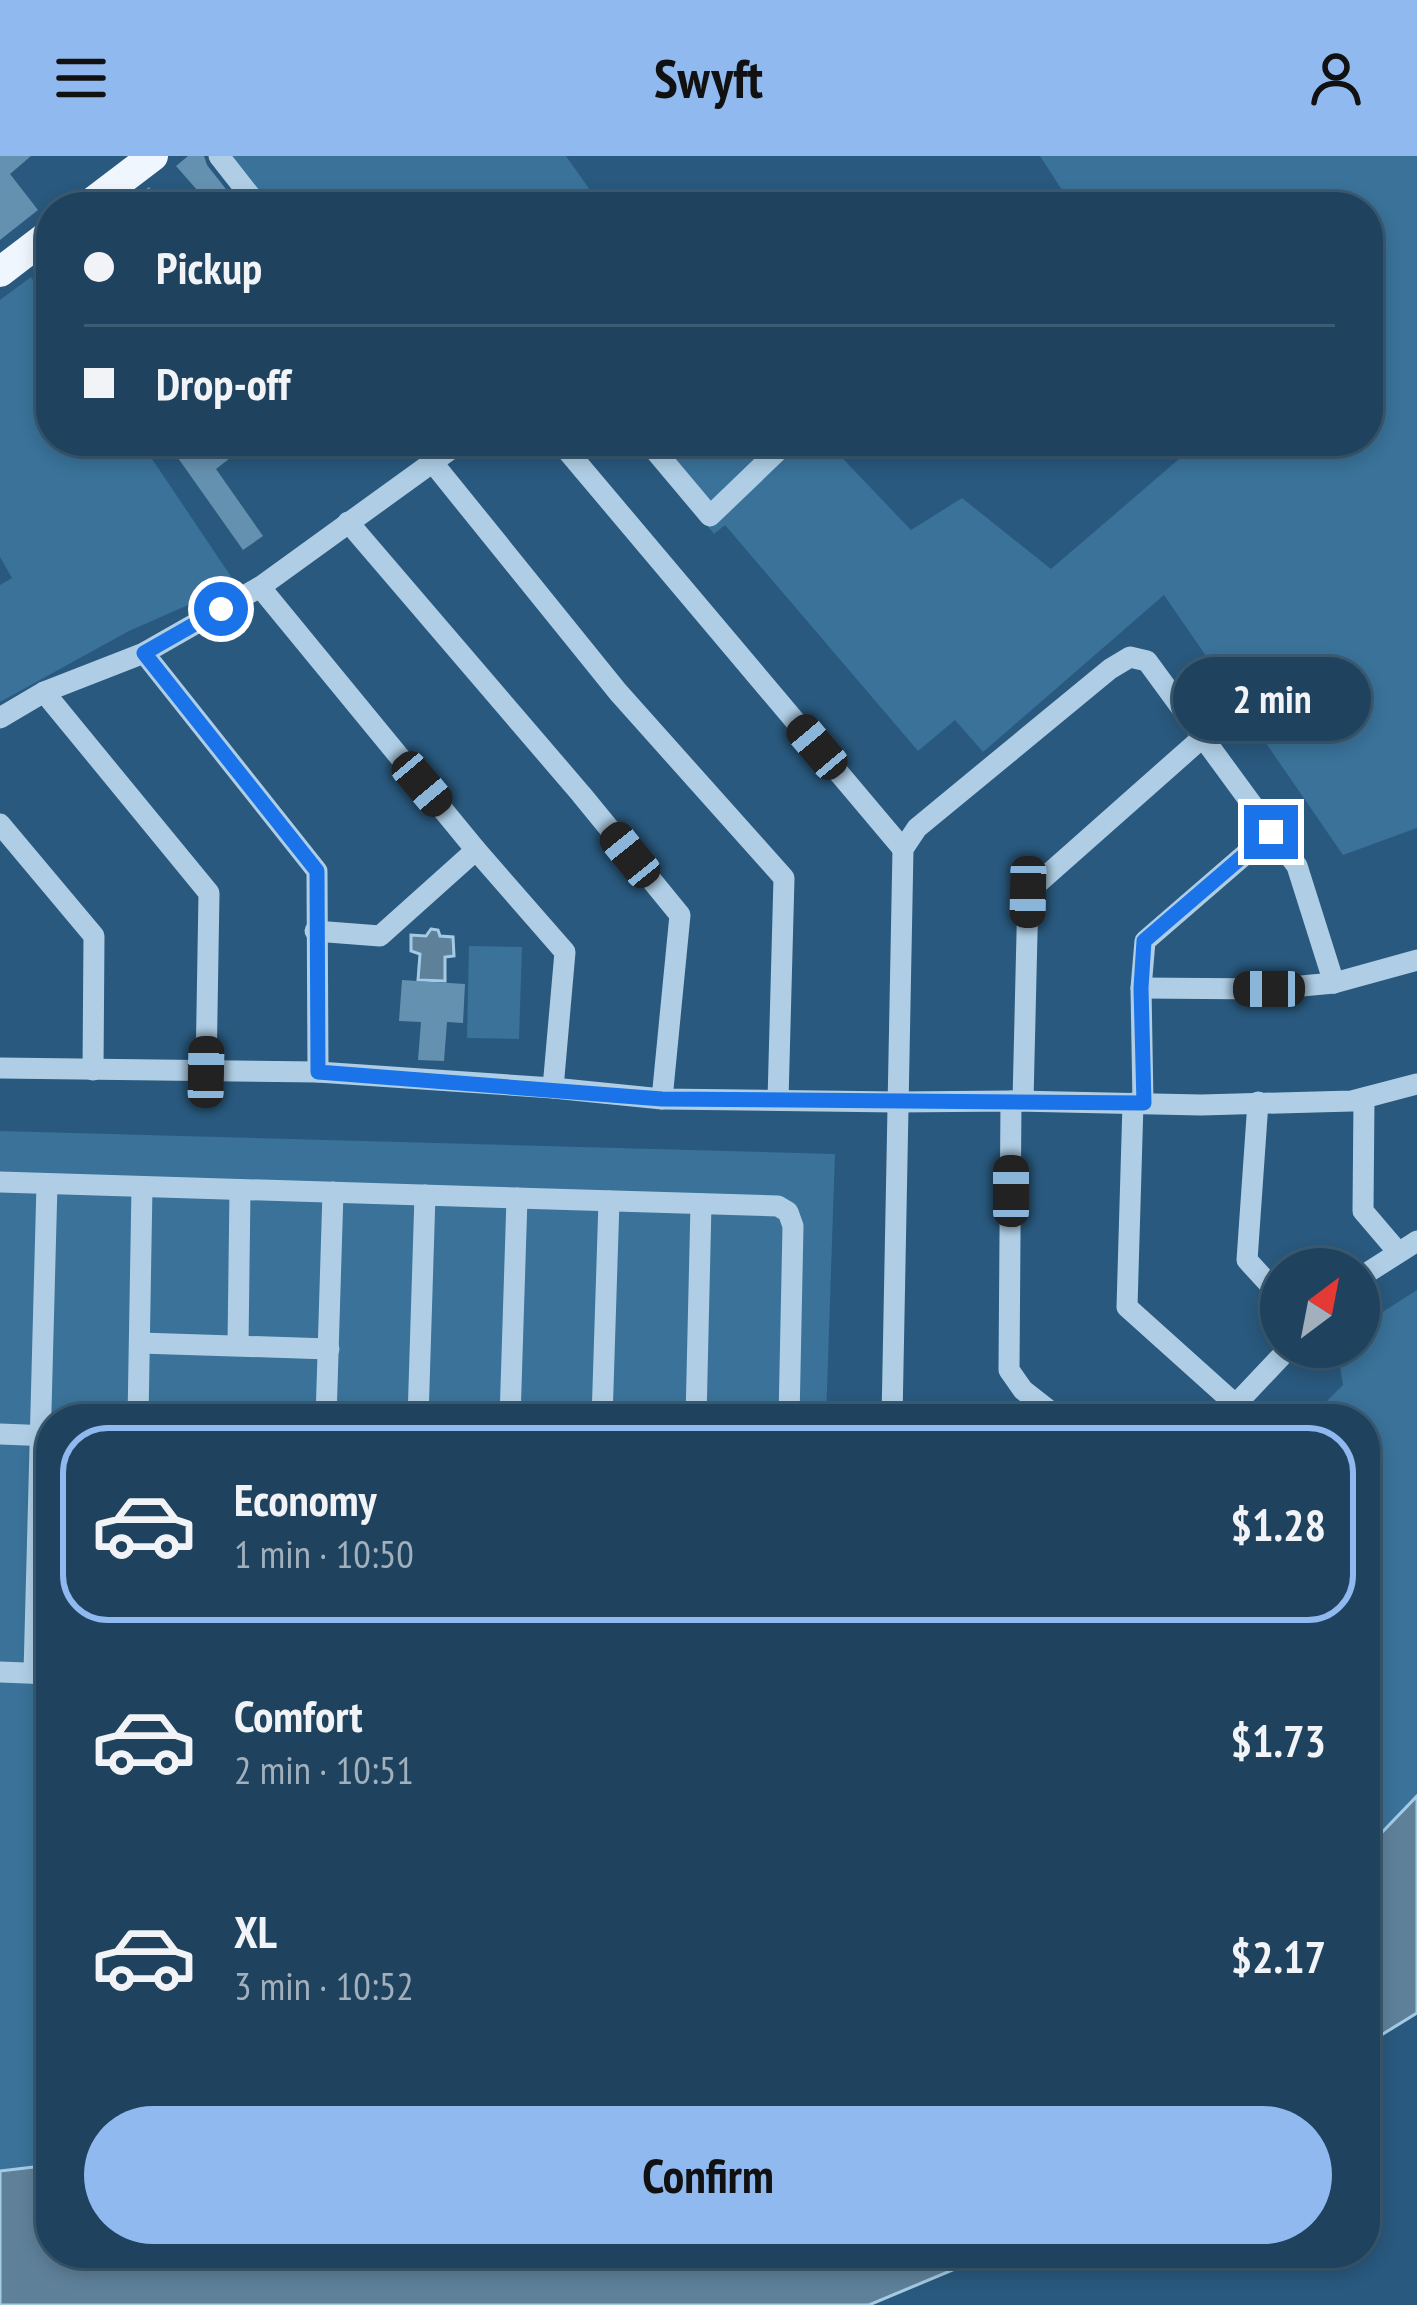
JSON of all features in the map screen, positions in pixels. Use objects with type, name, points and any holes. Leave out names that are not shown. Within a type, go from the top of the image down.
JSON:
[{"type":"main road","points":[[106,192],[153,156]]},
{"type":"main road","points":[[0,272],[36,244]]},
{"type":"street","points":[[220,156],[248,192]]},
{"type":"street","points":[[0,718],[44,692],[144,653],[260,587],[442,456]]},
{"type":"street","points":[[572,456],[903,849]]},
{"type":"street","points":[[660,456],[710,516],[772,456]]},
{"type":"street","points":[[433,463],[618,692],[784,878],[778,1100]]},
{"type":"street","points":[[348,522],[680,915],[662,1099]]},
{"type":"street","points":[[260,587],[565,952],[553,1088]]},
{"type":"street","points":[[144,653],[317,871],[318,1072]]},
{"type":"street","points":[[895,1404],[903,849],[917,828],[1110,669],[1130,657],[1148,662],[1297,866],[1334,983]]},
{"type":"street","points":[[44,692],[209,893],[206,1072]]},
{"type":"street","points":[[1041,1404],[1023,1390],[1010,1370],[1028,892],[1203,737]]},
{"type":"street","points":[[0,824],[94,936],[93,1070]]},
{"type":"street","points":[[1220,1404],[1127,1307],[1144,941],[1271,832]]},
{"type":"street","points":[[316,931],[380,936],[476,850]]},
{"type":"street","points":[[1141,988],[1269,989],[1334,983],[1417,960]]},
{"type":"street","points":[[0,1068],[318,1072],[662,1099],[897,1102],[1201,1105],[1352,1101],[1417,1084]]},
{"type":"street","points":[[1364,1098],[1363,1211],[1407,1246],[1380,1264]]},
{"type":"street","points":[[1258,1102],[1247,1261],[1260,1275]]},
{"type":"street","points":[[0,1182],[778,1206],[792,1219],[790,1404]]},
{"type":"street","points":[[46,1404],[47,1184]]},
{"type":"street","points":[[138,1404],[142,1187]]},
{"type":"street","points":[[238,1345],[240,1190]]},
{"type":"street","points":[[326,1404],[333,1192]]},
{"type":"street","points":[[418,1404],[425,1195]]},
{"type":"street","points":[[511,1404],[518,1198]]},
{"type":"street","points":[[602,1404],[609,1201]]},
{"type":"street","points":[[696,1404],[701,1204]]},
{"type":"street","points":[[140,1343],[328,1349]]},
{"type":"street","points":[[1236,1404],[1270,1368]]},
{"type":"street","points":[[0,1434],[36,1436]]},
{"type":"street","points":[[0,1672],[36,1673]]},
{"type":"shaded area","points":[[220,156],[566,156],[591,192],[248,192]]},
{"type":"shaded area","points":[[1040,156],[1417,156],[1417,828],[1343,855],[1164,595],[983,752],[955,720],[918,751],[725,525],[714,534],[651,456],[755,456],[763,467],[776,456],[840,456],[911,530],[962,498],[1051,569],[1183,456],[1383,456],[1383,192],[1063,192]]},
{"type":"shaded area","points":[[31,277],[36,284],[36,456],[150,456],[236,584],[129,631],[0,702],[0,585],[12,578],[0,557],[0,300]]},
{"type":"shaded area","points":[[431,929],[453,937],[454,956],[445,957],[445,981],[418,980],[420,954],[411,951],[411,935],[426,936]]},
{"type":"shaded area","points":[[469,946],[522,947],[519,1039],[467,1038]]},
{"type":"shaded area","points":[[0,1131],[835,1154],[827,1404],[36,1404],[36,2167],[0,2171]]},
{"type":"shaded area","points":[[1417,1290],[1417,1796],[1380,1834],[1380,1404],[1324,1404],[1343,1385],[1340,1368],[1380,1368],[1380,1314]]},
{"type":"shaded area","points":[[1417,1796],[1417,2013],[1380,2036],[1380,1834]]},
{"type":"shaded area","points":[[36,2167],[36,2268],[957,2268],[869,2305],[0,2305],[0,2171]]},
{"type":"building","points":[[0,156],[31,156],[10,174],[36,212],[0,240]]},
{"type":"building","points":[[188,156],[204,156],[228,192],[199,192],[176,166]]},
{"type":"building","points":[[177,456],[233,456],[216,469],[263,536],[243,550]]},
{"type":"building","points":[[402,980],[465,984],[463,1023],[447,1022],[444,1061],[418,1060],[421,1022],[399,1021]]},
{"type":"route","points":[[221,609],[144,653],[317,871],[318,1072],[662,1099],[1144,1103],[1144,941],[1271,832]]}]
